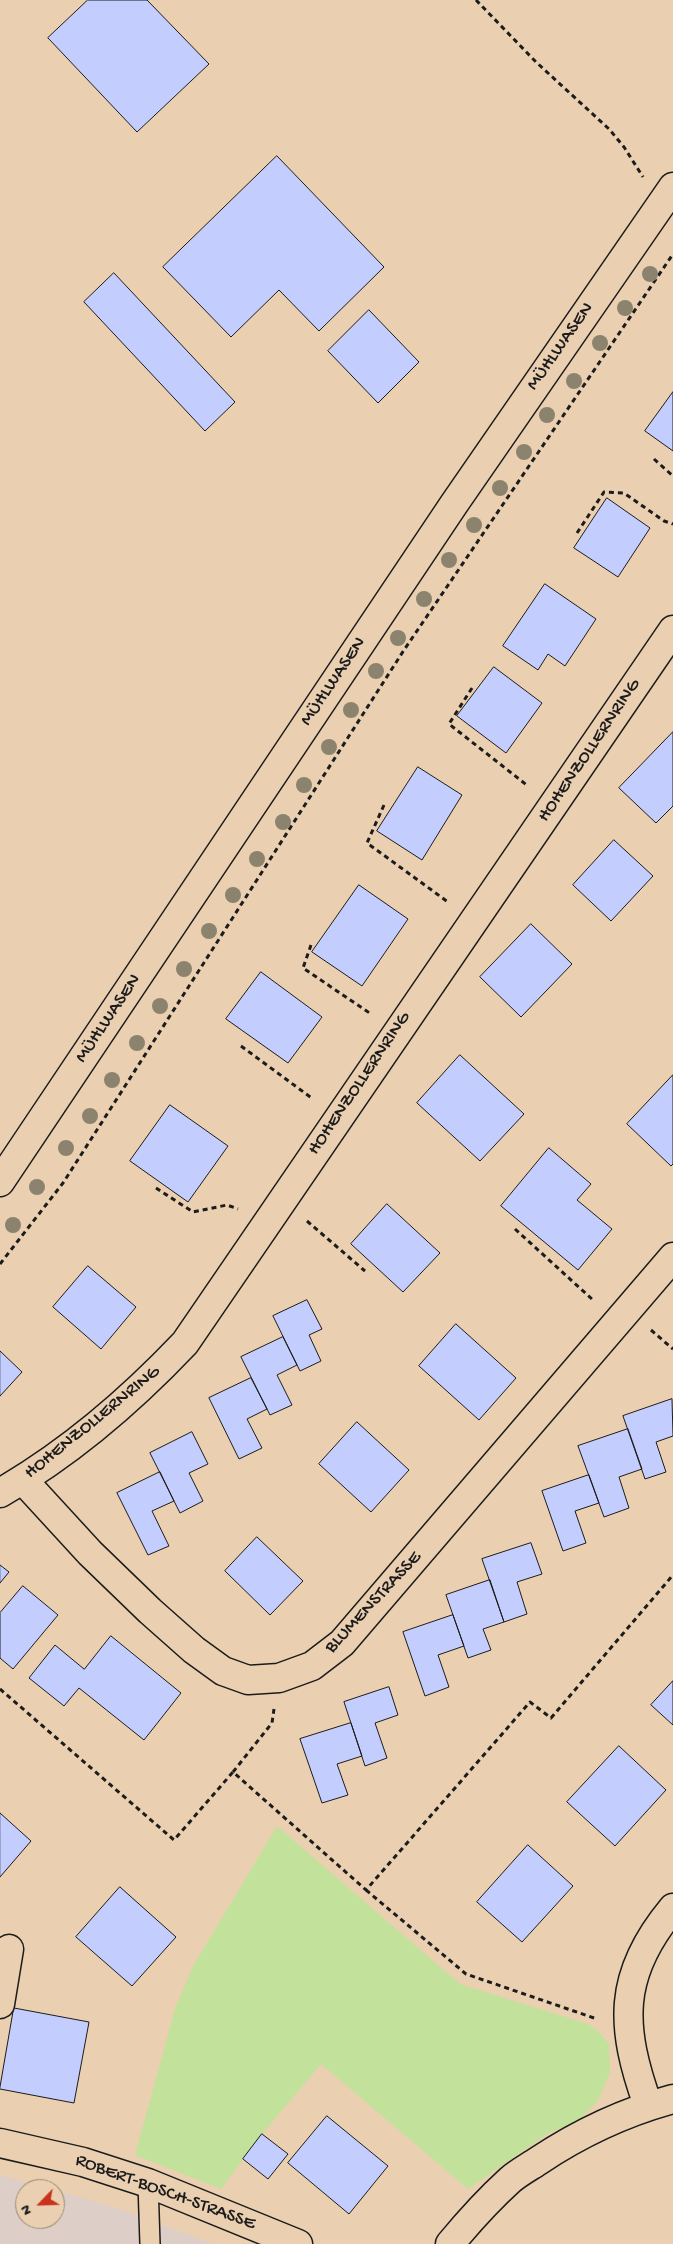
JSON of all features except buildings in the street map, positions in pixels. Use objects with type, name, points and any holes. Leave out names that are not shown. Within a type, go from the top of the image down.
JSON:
[{"type":"street","name":"MÜHLWASEN","points":[[0,1182],[448,512],[673,187]]},
{"type":"street","name":"HOHENZOLLERNRING","points":[[12,1487],[82,1437],[158,1372],[185,1343],[396,1031],[673,630]]},
{"type":"street","name":"BLUMENSTRASSE","points":[[12,1487],[90,1552],[194,1650],[223,1671],[248,1680],[279,1678],[312,1666],[342,1643],[673,1257]]},
{"type":"street","points":[[450,2244],[477,2211],[511,2178],[591,2129],[661,2102],[634,2068],[628,2030],[629,1992],[641,1957],[659,1925],[673,1908]]},
{"type":"street","points":[[0,2004],[10,1949]]},
{"type":"street","name":"ROBERT-BOSCH-STRASSE","points":[[0,2143],[83,2162],[148,2183],[298,2244]]},
{"type":"lane","points":[[148,2183],[150,2244]]},
{"type":"path","points":[[476,0],[536,62],[610,129],[624,147],[650,189],[656,210]]},
{"type":"path","points":[[0,1264],[63,1183],[404,650],[673,254]]},
{"type":"path","points":[[654,459],[673,476]]},
{"type":"path","points":[[577,533],[604,492],[624,493],[664,521],[673,524]]},
{"type":"path","points":[[472,688],[449,724],[553,805]]},
{"type":"path","points":[[384,805],[367,843],[473,921]]},
{"type":"path","points":[[311,945],[303,968],[396,1031]]},
{"type":"path","points":[[241,1046],[338,1117]]},
{"type":"path","points":[[156,1188],[193,1212],[227,1205],[276,1210],[365,1271]]},
{"type":"path","points":[[515,1229],[618,1323]]},
{"type":"path","points":[[366,1890],[530,1702],[551,1718],[673,1575]]},
{"type":"path","points":[[0,1689],[174,1840],[233,1772],[272,1723],[279,1678]]},
{"type":"path","points":[[233,1772],[366,1890],[466,1974],[628,2030]]},
{"type":"shaded area","points":[[0,2175],[15,2179],[15,2229],[65,2229],[65,2193],[114,2207],[213,2244],[0,2244]]},
{"type":"green space","points":[[277,1826],[460,1984],[588,2024],[599,2032],[609,2044],[610,2072],[598,2101],[578,2121],[547,2134],[468,2189],[321,2064],[262,2134],[221,2189],[135,2155],[175,2009],[193,1966]]}]
